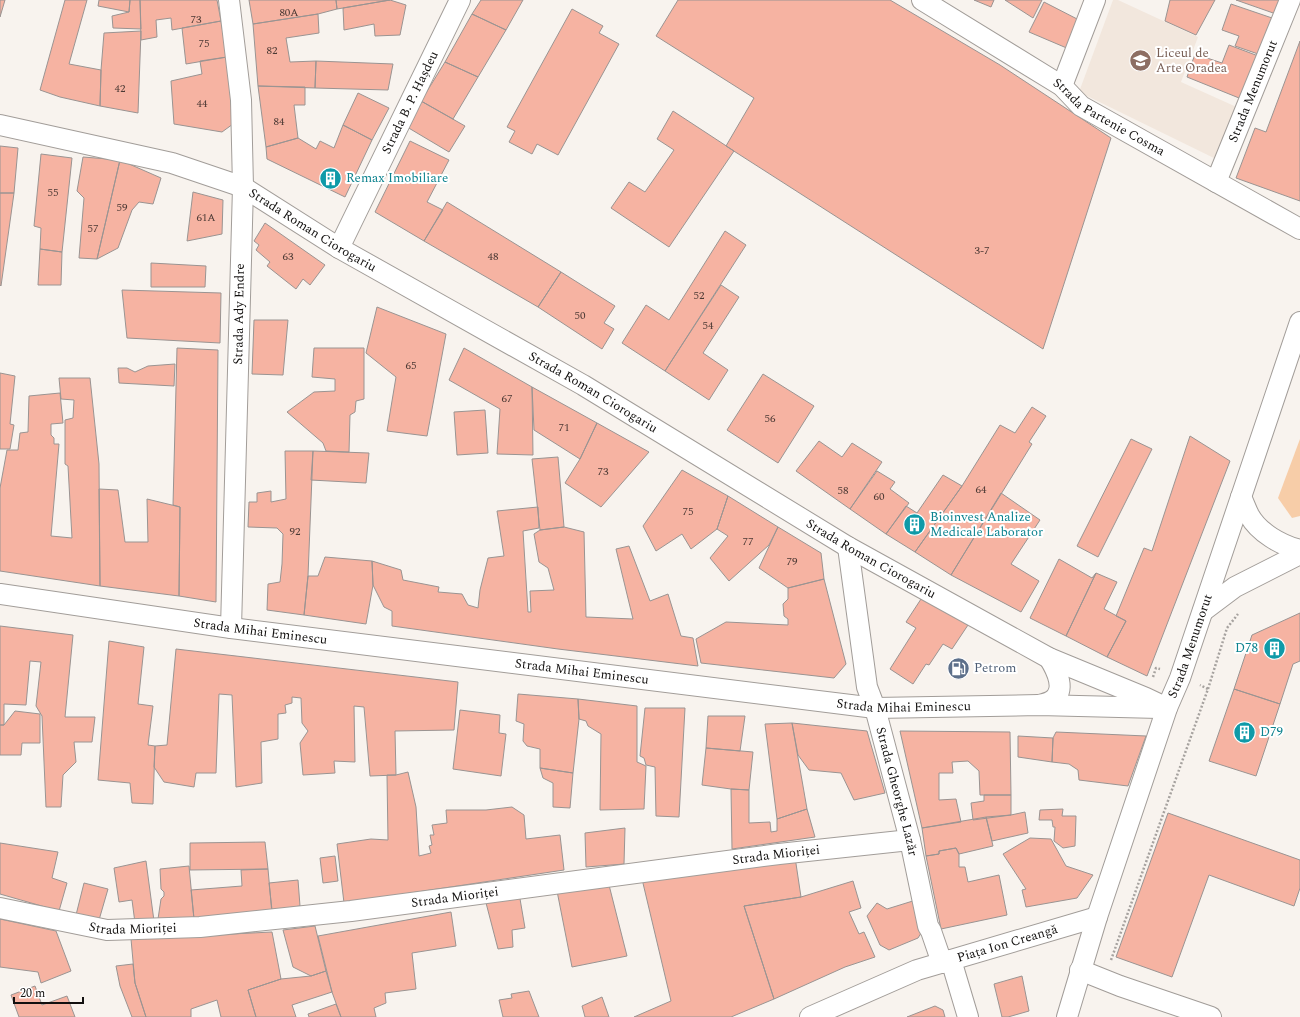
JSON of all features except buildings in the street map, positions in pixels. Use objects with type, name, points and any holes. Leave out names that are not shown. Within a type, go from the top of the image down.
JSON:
[{"type":"street","name":"Strada Ady Endre","points":[[229,0],[241,100],[243,187],[231,628]]},
{"type":"street","name":"Strada B. P. Hașdeu","points":[[339,248],[460,0]]},
{"type":"street","name":"Strada Partenie Cosma","points":[[922,0],[1062,86],[1080,106],[1300,229]]},
{"type":"street","points":[[1062,86],[1095,0]]},
{"type":"street","name":"Strada Menumorut","points":[[1216,182],[1290,0]]},
{"type":"street","name":"Strada Roman Ciorogariu","points":[[0,125],[172,163],[243,187],[339,248],[583,385],[848,547],[1049,658],[1167,708]]},
{"type":"street","name":"Strada Menumorut","points":[[1067,1017],[1097,917],[1167,708],[1180,678],[1300,322]]},
{"type":"street","points":[[1241,497],[1249,516],[1259,527],[1280,543],[1300,550]]},
{"type":"street","name":"Strada Gheorghe Lazăr","points":[[848,547],[867,687],[875,708],[910,840],[928,926],[946,962]]},
{"type":"street","points":[[1203,611],[1235,587],[1300,554]]},
{"type":"street","name":"Strada Mihai Eminescu","points":[[0,594],[231,628],[875,708],[1039,705],[1167,708]]},
{"type":"street","points":[[1039,705],[1052,701],[1058,694],[1060,683],[1057,670],[1049,658]]},
{"type":"street","name":"Strada Mioriței","points":[[0,908],[107,930],[200,927],[358,910],[779,854],[910,840]]},
{"type":"street","name":"Piața Ion Creangă","points":[[968,1017],[946,962],[1097,917]]},
{"type":"street","points":[[810,1017],[917,970],[946,962]]},
{"type":"street","points":[[1080,970],[1209,1017]]},
{"type":"shaded area","name":"Liceul de Arte Oradea","points":[[1113,0],[1118,0],[1198,37],[1181,82],[1241,109],[1220,161],[1079,92]]},
{"type":"shaded area","points":[[1300,439],[1300,516],[1292,518],[1278,498]]},
{"type":"place","name":"Liceul de Arte Oradea","points":[[1140,60]]},
{"type":"place","name":"Remax Imobiliare","points":[[330,178]]},
{"type":"place","name":"Bioinvest Analize Medicale Laborator","points":[[914,524]]},
{"type":"place","name":"D78","points":[[1274,648]]},
{"type":"place","name":"Petrom","points":[[959,668]]},
{"type":"place","name":"D79","points":[[1245,732]]}]
